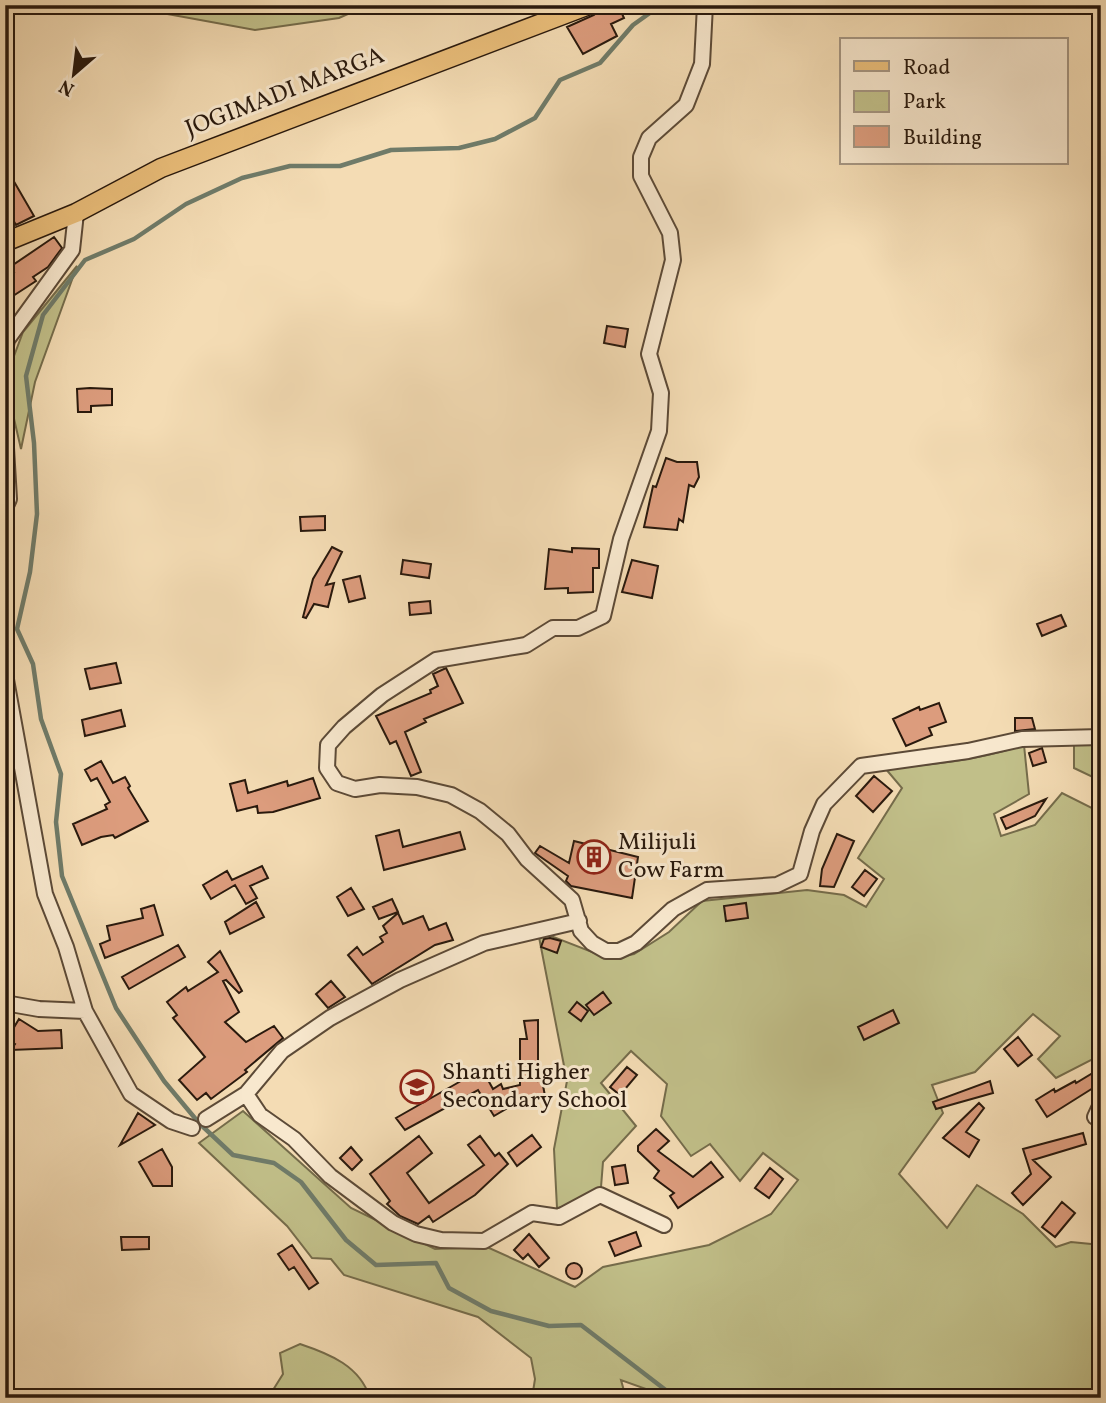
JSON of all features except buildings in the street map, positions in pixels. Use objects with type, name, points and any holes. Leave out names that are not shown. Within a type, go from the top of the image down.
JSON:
[{"type":"main road","name":"JOGIMADI MARGA","points":[[5,243],[76,214],[161,168],[589,5]]},
{"type":"street","points":[[705,5],[702,64],[686,105],[649,138],[641,157],[641,176],[670,233],[673,260],[649,354],[661,393],[659,432],[617,550],[603,616],[578,628],[553,628],[526,646],[436,660],[382,695],[328,745],[327,768],[337,783],[355,789],[380,785],[417,787],[451,795],[480,811],[508,834],[527,859],[572,900],[581,931],[592,943],[606,951],[619,951],[651,932],[673,909],[707,890],[777,885],[800,874],[824,804],[861,766],[968,751],[1022,739],[1101,737]]},
{"type":"street","points":[[5,351],[7,340],[72,250],[76,214]]},
{"type":"street","points":[[5,430],[9,499],[5,508]]},
{"type":"street","points":[[5,674],[45,894],[66,947],[85,1011],[131,1094],[171,1121],[192,1128]]},
{"type":"street","points":[[206,1119],[246,1094],[282,1051],[330,1018],[400,980],[484,943],[579,921]]},
{"type":"street","points":[[5,1003],[39,1009],[85,1011]]},
{"type":"street","points":[[246,1094],[260,1115],[294,1139],[330,1176],[393,1223],[416,1234],[440,1240],[484,1241],[532,1213],[559,1217],[600,1195],[664,1225]]},
{"type":"street","points":[[1101,1104],[1095,1117],[1101,1120]]},
{"type":"green space","points":[[118,5],[368,5],[339,18],[255,30]]},
{"type":"green space","points":[[77,266],[35,382],[21,449],[5,380],[23,332]]},
{"type":"green space","points":[[1101,743],[1101,781],[1074,768],[1074,745]]},
{"type":"green space","points":[[1024,745],[1029,794],[994,814],[1001,836],[1035,825],[1062,793],[1092,808],[1101,817],[1101,1055],[1056,1078],[1038,1059],[1060,1036],[1033,1014],[975,1072],[932,1085],[943,1113],[899,1174],[947,1228],[977,1185],[1023,1214],[1056,1247],[1071,1242],[1101,1245],[1101,1398],[671,1398],[621,1380],[626,1398],[532,1398],[535,1379],[531,1358],[478,1317],[344,1275],[331,1259],[312,1258],[287,1226],[199,1143],[243,1111],[351,1208],[435,1249],[487,1247],[575,1287],[603,1267],[709,1245],[771,1214],[798,1180],[763,1153],[740,1181],[710,1144],[691,1156],[661,1116],[667,1084],[631,1051],[601,1083],[636,1126],[603,1162],[600,1200],[557,1208],[554,1149],[567,1081],[539,937],[546,934],[610,959],[634,954],[669,932],[702,901],[807,890],[844,895],[866,907],[884,879],[858,858],[902,788],[885,768],[955,761]]},
{"type":"green space","points":[[300,1344],[333,1357],[351,1369],[359,1377],[370,1398],[268,1398],[283,1374],[280,1353]]},
{"type":"waterway","points":[[661,5],[633,25],[600,63],[560,80],[535,118],[495,139],[459,148],[391,150],[340,166],[290,166],[242,178],[186,204],[134,239],[85,260],[43,315],[26,376],[34,443],[37,514],[30,572],[17,629],[33,664],[41,719],[61,774],[56,822],[62,876],[116,1008],[164,1081],[199,1123],[233,1155],[274,1163],[301,1182],[346,1240],[376,1265],[436,1263],[449,1288],[491,1311],[549,1326],[581,1325],[676,1398]]},
{"type":"place","name":"Milijuli Cow Farm","points":[[594,857]]},
{"type":"place","name":"Shanti Higher Secondary School","points":[[417,1087]]}]
